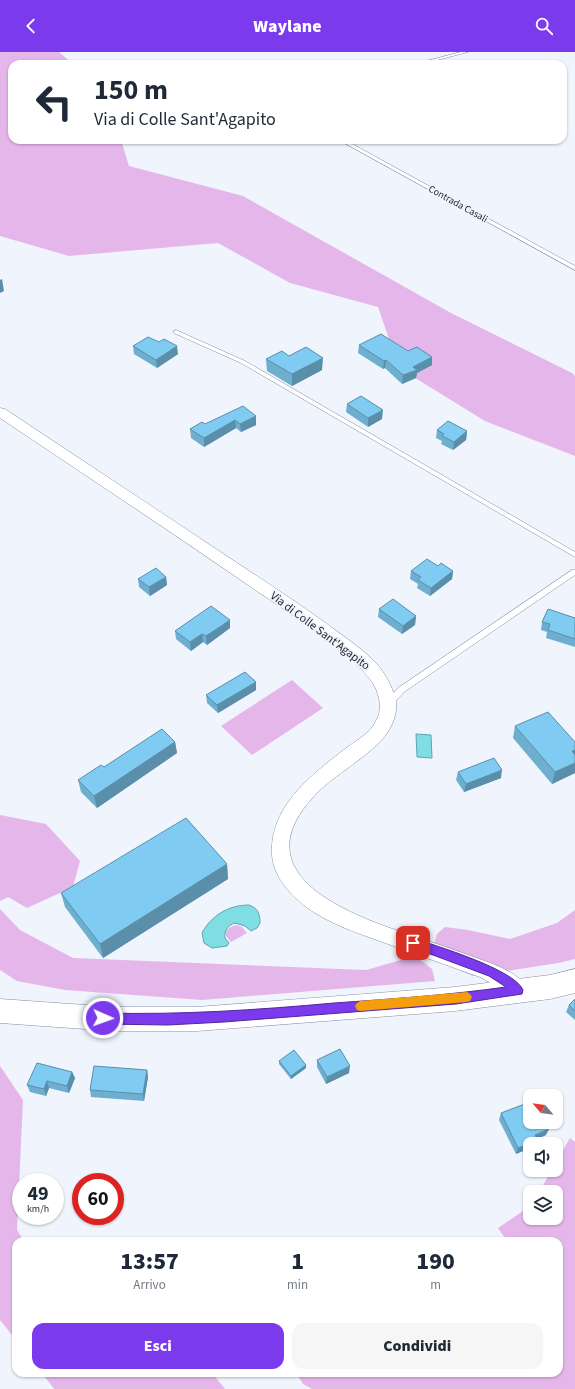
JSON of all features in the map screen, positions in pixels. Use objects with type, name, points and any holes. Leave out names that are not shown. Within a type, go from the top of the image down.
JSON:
[{"type":"main road","points":[[0,1011],[107,1019],[197,1019],[456,999],[550,987],[575,981]]},
{"type":"street","name":"Via di Colle Sant'Agapito","points":[[0,412],[289,605],[359,658],[375,673],[384,687],[388,704],[387,718],[381,728],[305,794],[292,810],[284,826],[282,838],[284,866],[292,881],[301,890],[335,914],[353,923],[486,970],[506,980],[518,990]]},
{"type":"lane","points":[[433,60],[466,52]]},
{"type":"lane","name":"Contrada Casali","points":[[348,144],[575,268]]},
{"type":"lane","points":[[176,332],[243,362],[575,555]]},
{"type":"lane","points":[[388,704],[401,690],[575,572]]},
{"type":"shaded area","points":[[0,52],[59,52],[68,60],[8,60],[8,144],[122,144],[129,166],[243,196],[451,313],[572,373],[575,376],[575,456],[485,421],[399,368],[378,307],[290,283],[218,243],[69,256],[0,236]]},
{"type":"shaded area","points":[[292,680],[323,708],[252,755],[221,726]]},
{"type":"shaded area","points":[[0,815],[46,824],[80,861],[73,887],[27,908],[8,897],[0,901]]},
{"type":"shaded area","points":[[0,909],[20,930],[73,958],[366,970],[415,956],[432,969],[435,981],[202,1000],[65,990],[17,981],[0,970]]},
{"type":"shaded area","points":[[575,910],[575,959],[473,976],[461,971],[434,944],[437,934],[445,927],[468,930],[510,939],[557,923]]},
{"type":"shaded area","points":[[237,925],[242,927],[247,933],[231,942],[226,936],[226,931]]},
{"type":"shaded area","points":[[0,1066],[23,1100],[20,1173],[12,1173],[12,1225],[17,1225],[17,1230],[21,1237],[12,1237],[12,1335],[0,1320]]},
{"type":"shaded area","points":[[570,1138],[575,1142],[575,1389],[312,1389],[303,1384],[299,1377],[563,1377],[563,1237],[504,1237],[498,1228],[523,1211],[523,1225],[563,1225],[563,1185],[543,1185],[548,1177],[563,1177],[563,1150]]},
{"type":"shaded area","points":[[45,1377],[215,1377],[225,1389],[54,1389]]},
{"type":"water","points":[[416,734],[431,735],[432,758],[417,757]]},
{"type":"water","points":[[249,905],[255,908],[259,914],[260,923],[257,928],[251,931],[245,926],[235,923],[230,925],[226,931],[225,938],[229,943],[227,946],[212,948],[204,943],[202,933],[210,921],[227,909]]},
{"type":"building","points":[[381,334],[408,351],[417,347],[432,357],[413,367],[417,370],[403,375],[386,360],[384,361],[359,345]]},
{"type":"building","points":[[148,337],[159,342],[164,339],[177,346],[156,360],[133,346]]},
{"type":"building","points":[[306,347],[323,358],[292,374],[266,359],[282,351],[289,356]]},
{"type":"building","points":[[361,396],[383,410],[368,418],[347,404]]},
{"type":"building","points":[[243,406],[256,416],[240,424],[235,420],[204,438],[190,429],[202,422],[205,424]]},
{"type":"building","points":[[448,421],[467,431],[454,442],[442,436],[444,434],[437,430]]},
{"type":"building","points":[[427,559],[438,566],[441,563],[453,571],[431,588],[418,580],[421,577],[411,571]]},
{"type":"building","points":[[156,568],[166,577],[149,587],[138,579]]},
{"type":"building","points":[[393,599],[416,616],[403,626],[379,609]]},
{"type":"building","points":[[211,606],[230,620],[206,636],[202,634],[190,642],[175,631]]},
{"type":"building","points":[[548,609],[575,618],[575,639],[548,630],[550,624],[542,622]]},
{"type":"building","points":[[245,672],[256,682],[217,705],[206,695]]},
{"type":"building","points":[[548,712],[575,742],[575,750],[572,751],[575,755],[575,763],[555,772],[515,726]]},
{"type":"building","points":[[162,729],[175,742],[94,796],[78,780],[101,765],[104,767]]},
{"type":"building","points":[[494,758],[502,770],[466,784],[458,772]]},
{"type":"building","points":[[186,818],[227,864],[100,944],[61,893]]},
{"type":"building","points":[[575,999],[575,1011],[569,1005]]},
{"type":"building","points":[[340,1049],[350,1066],[327,1077],[317,1060]]},
{"type":"building","points":[[294,1050],[306,1065],[291,1076],[279,1061]]},
{"type":"building","points":[[37,1063],[72,1072],[67,1086],[47,1081],[44,1089],[27,1085]]},
{"type":"building","points":[[94,1066],[147,1070],[143,1094],[90,1090]]},
{"type":"building","points":[[523,1105],[523,1129],[549,1129],[535,1135],[536,1137],[523,1137],[523,1146],[518,1148],[501,1113]]},
{"type":"slow traffic","points":[[360,1006],[467,997]]},
{"type":"route","points":[[103,1018],[137,1020],[197,1019],[456,999],[518,990],[506,980],[493,973],[413,943]]}]
